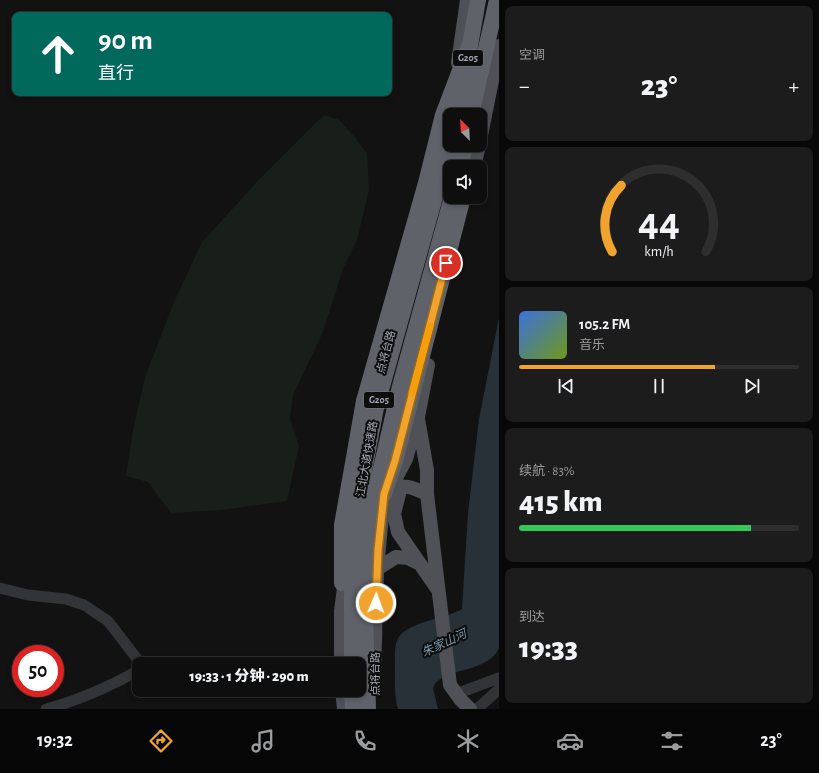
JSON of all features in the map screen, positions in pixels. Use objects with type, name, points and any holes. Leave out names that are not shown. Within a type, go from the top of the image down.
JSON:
[{"type":"highway","name":"G205","points":[[459,108],[478,0]]},
{"type":"highway","name":"G205","points":[[472,108],[480,69],[496,5]]},
{"type":"highway","points":[[482,108],[490,67],[496,5]]},
{"type":"highway","points":[[341,611],[342,525],[364,401],[426,183],[443,115],[470,44]]},
{"type":"highway","name":"江北大道快速路","points":[[352,657],[352,567],[367,457],[376,408],[447,152]]},
{"type":"highway","name":"江北大道快速路","points":[[368,709],[365,614],[366,573],[379,477],[400,386],[450,204]]},
{"type":"highway","points":[[384,494],[395,461],[461,204]]},
{"type":"highway","points":[[352,697],[353,709]]},
{"type":"main road","name":"点将台路","points":[[451,108],[467,0]]},
{"type":"main road","points":[[486,108],[499,46]]},
{"type":"main road","name":"点将台路","points":[[341,657],[341,611],[351,521],[369,416],[443,147]]},
{"type":"main road","points":[[384,494],[397,476],[406,459],[418,417],[422,388],[465,204]]},
{"type":"main road","points":[[418,417],[427,470],[427,494],[453,690],[470,709]]},
{"type":"main road","points":[[384,494],[391,489],[401,486],[413,488],[427,494]]},
{"type":"main road","points":[[401,486],[394,514],[398,532],[440,592]]},
{"type":"main road","name":"点将台路","points":[[375,709],[374,664],[377,569],[384,494]]},
{"type":"main road","points":[[377,569],[396,557],[408,558],[420,564]]},
{"type":"main road","points":[[343,697],[344,709]]},
{"type":"street","points":[[0,588],[28,595],[66,600],[84,605],[108,621],[136,657]]},
{"type":"street","points":[[366,664],[374,664]]},
{"type":"street","points":[[46,709],[79,700],[132,674]]},
{"type":"street","points":[[453,690],[499,678]]},
{"type":"street","points":[[477,709],[499,689]]},
{"type":"shaded area","points":[[324,115],[339,120],[367,153],[369,190],[357,240],[343,269],[323,332],[293,395],[290,419],[299,446],[287,501],[221,510],[171,513],[148,482],[126,476],[133,430],[145,377],[174,302],[202,242],[256,183]]},
{"type":"water","name":"朱家山河","points":[[499,318],[499,648],[493,657],[485,663],[445,676],[438,681],[433,688],[438,709],[398,709],[395,693],[395,653],[397,641],[407,629],[462,609],[468,513],[479,419]]},
{"type":"slow traffic","points":[[412,393],[430,326]]},
{"type":"route","points":[[376,603],[378,550],[384,494],[395,461],[446,263]]}]
